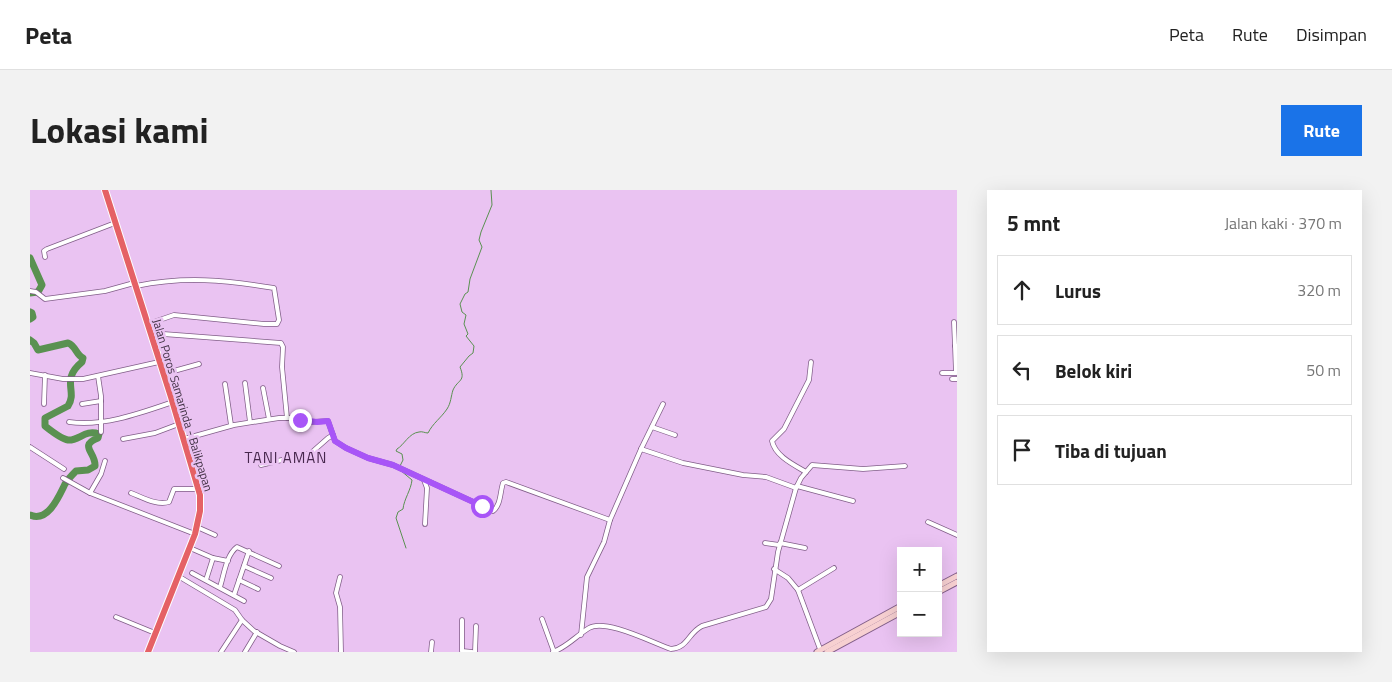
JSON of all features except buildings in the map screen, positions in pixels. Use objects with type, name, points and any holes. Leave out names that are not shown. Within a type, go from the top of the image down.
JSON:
[{"type":"highway","name":"Jalan Poros Samarinda - Balikpapan","points":[[105,190],[114,223],[173,402],[198,489],[200,511],[196,531],[148,652]]},
{"type":"main road","points":[[942,584],[957,576]]},
{"type":"main road","points":[[942,590],[957,582]]},
{"type":"main road","points":[[827,652],[897,609]]},
{"type":"main road","points":[[819,651],[880,620],[897,614]]},
{"type":"street","points":[[45,257],[44,251],[47,249],[114,223]]},
{"type":"street","points":[[30,290],[37,293],[43,299],[164,281],[208,280],[274,288],[279,320],[276,324],[174,315],[147,325]]},
{"type":"street","points":[[942,373],[956,374],[954,322]]},
{"type":"street","points":[[150,333],[281,343],[283,347],[282,366],[287,418]]},
{"type":"street","points":[[30,373],[74,380],[159,362]]},
{"type":"street","points":[[806,472],[784,458],[775,449],[772,442],[784,429],[809,380],[811,362]]},
{"type":"street","points":[[163,374],[199,364]]},
{"type":"street","points":[[44,404],[45,375]]},
{"type":"street","points":[[98,376],[101,401],[101,432]]},
{"type":"street","points":[[245,383],[250,422]]},
{"type":"street","points":[[225,384],[231,425]]},
{"type":"street","points":[[263,388],[269,419]]},
{"type":"street","points":[[82,404],[101,401]]},
{"type":"street","points":[[69,422],[101,421],[146,412],[173,402]]},
{"type":"street","points":[[581,635],[587,577],[604,542],[610,520],[641,449],[663,404]]},
{"type":"street","points":[[184,439],[231,425],[269,419],[287,418],[311,422],[328,421],[336,442],[368,458],[387,463],[494,511],[498,506],[503,484],[506,482],[610,520]]},
{"type":"street","points":[[123,439],[154,433],[179,424]]},
{"type":"street","points":[[652,427],[675,436]]},
{"type":"street","points":[[261,465],[311,453],[334,435]]},
{"type":"street","points":[[30,447],[64,469]]},
{"type":"street","points":[[641,449],[683,463],[743,475],[766,477],[853,501]]},
{"type":"street","points":[[90,492],[106,461]]},
{"type":"street","points":[[542,620],[553,652],[561,649],[593,626],[602,626],[631,634],[671,649],[680,648],[695,630],[702,626],[766,607],[771,599],[774,570],[780,544],[797,487],[812,465],[863,469],[905,466]]},
{"type":"street","points":[[63,478],[90,492],[196,531],[215,535]]},
{"type":"street","points":[[424,480],[427,488],[425,524]]},
{"type":"street","points":[[131,493],[165,504],[169,502],[174,488],[198,489]]},
{"type":"street","points":[[928,522],[957,535]]},
{"type":"street","points":[[765,543],[805,548]]},
{"type":"street","points":[[220,587],[228,562],[235,548],[239,547],[279,566]]},
{"type":"street","points":[[190,548],[228,562]]},
{"type":"street","points":[[234,595],[249,552]]},
{"type":"street","points":[[206,580],[213,558]]},
{"type":"street","points":[[244,566],[270,578]]},
{"type":"street","points":[[798,590],[834,568]]},
{"type":"street","points":[[774,570],[788,578],[798,590],[819,651]]},
{"type":"street","points":[[192,573],[244,601]]},
{"type":"street","points":[[178,576],[226,603],[256,632],[294,652]]},
{"type":"street","points":[[340,577],[336,593],[340,607],[341,652]]},
{"type":"street","points":[[239,580],[258,589]]},
{"type":"street","points":[[116,617],[155,633]]},
{"type":"street","points":[[221,652],[229,636],[242,620]]},
{"type":"street","points":[[462,620],[462,651],[473,652],[476,626]]},
{"type":"street","points":[[245,652],[256,632]]},
{"type":"street","points":[[431,652],[432,642]]},
{"type":"waterway","points":[[400,466],[403,460],[402,454],[396,451],[397,449],[415,433],[428,433],[445,412],[453,390],[462,378],[460,367],[473,353],[474,346],[466,336],[468,334],[464,324],[466,315],[462,312],[460,304],[468,292],[470,279],[482,247],[479,240],[492,205],[491,190]]},
{"type":"waterway","points":[[30,258],[42,285],[38,292],[30,293]]},
{"type":"waterway","points":[[30,312],[33,317],[30,319]]},
{"type":"waterway","points":[[30,340],[38,350],[68,343],[83,358],[72,374],[71,401],[68,406],[45,418],[45,426],[68,440],[90,433],[99,434],[98,438],[89,444],[89,450],[95,461],[95,466],[88,470],[76,471],[66,482],[56,501],[47,512],[42,515],[30,515]]},
{"type":"waterway","points":[[400,470],[412,480],[403,509],[398,512],[396,518],[406,548]]},
{"type":"district","name":"TANI AMAN","points":[[286,457]]},
{"type":"route","points":[[300,420],[311,422],[328,421],[335,441],[346,448],[368,458],[393,465],[398,469],[482,506]]}]
